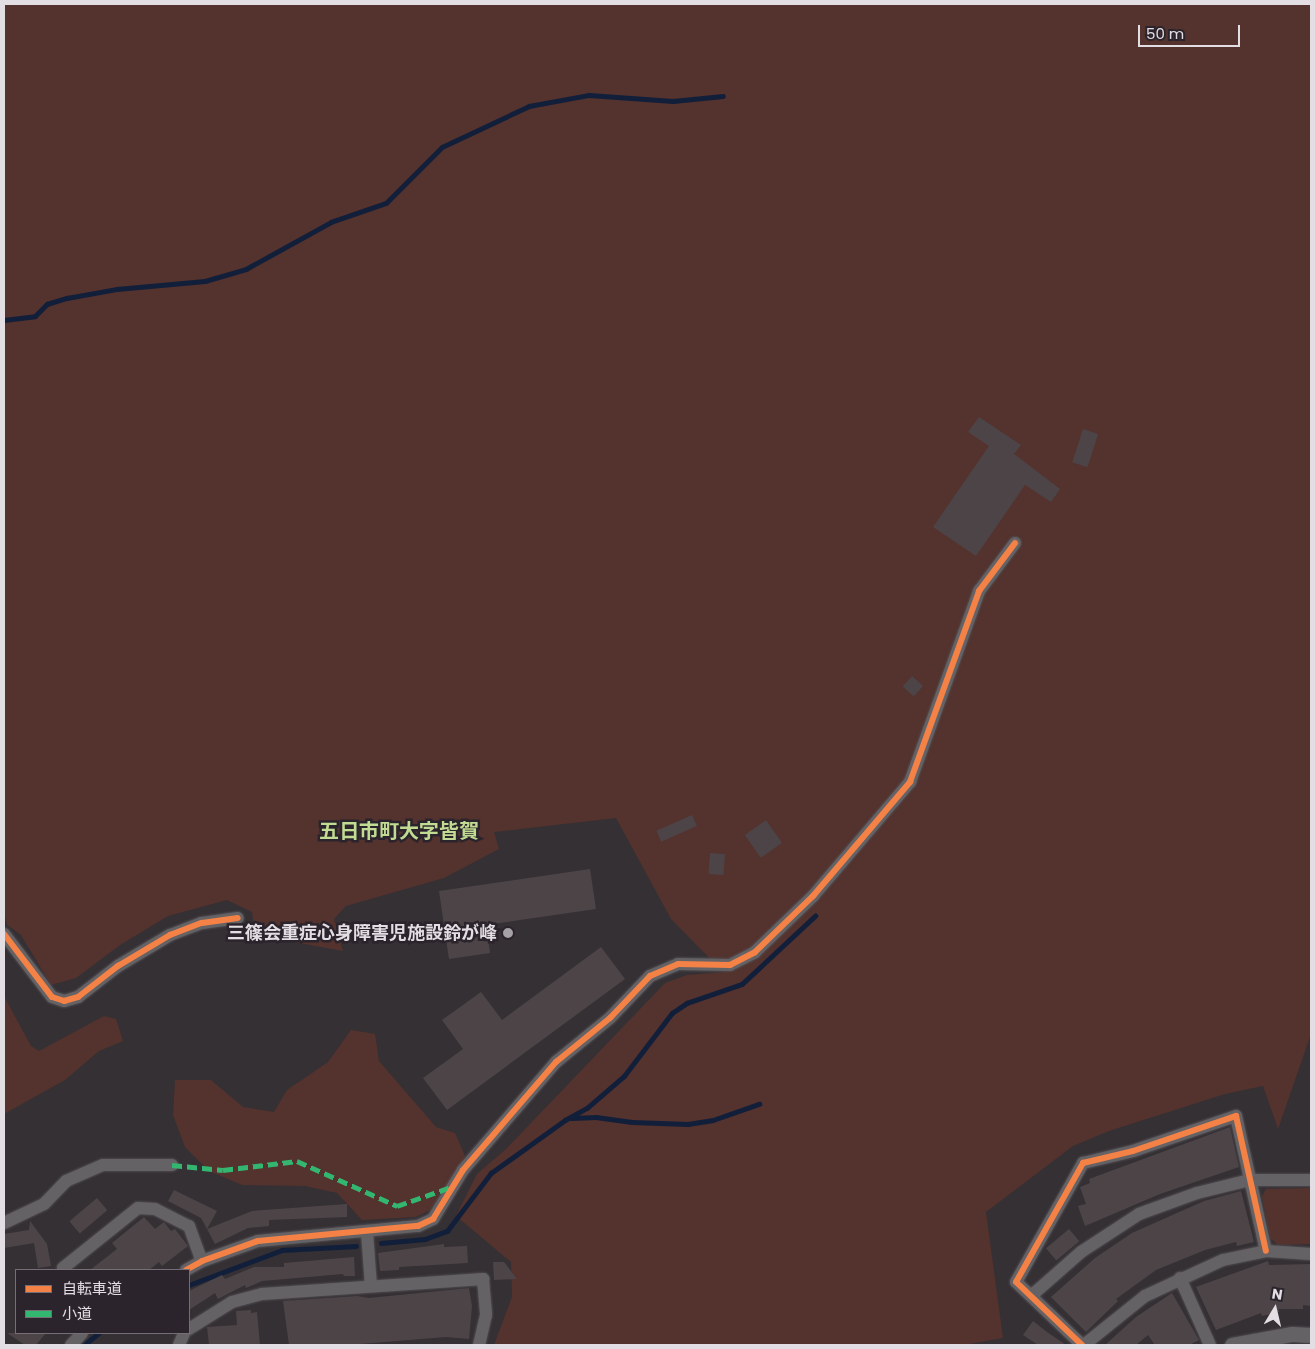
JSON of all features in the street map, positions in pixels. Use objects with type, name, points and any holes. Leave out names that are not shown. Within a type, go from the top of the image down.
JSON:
[{"type":"street","points":[[188,1269],[202,1261],[258,1241],[299,1235],[367,1232],[418,1226],[433,1219],[463,1170],[556,1062],[610,1018],[650,976],[678,964],[721,967],[742,962],[813,896],[910,782],[979,591],[1015,543]]},
{"type":"street","points":[[4,934],[52,997],[64,1001],[78,997],[118,966],[170,935],[202,923],[238,918]]},
{"type":"street","points":[[1266,1250],[1236,1116],[1133,1150],[1083,1163],[1016,1282],[1083,1345],[1145,1296],[1180,1278],[1223,1260],[1266,1250],[1311,1254]]},
{"type":"street","points":[[4,1223],[44,1204],[66,1181],[102,1165],[172,1165]]},
{"type":"street","points":[[1031,1296],[1082,1252],[1139,1214],[1197,1193],[1250,1180],[1311,1180]]},
{"type":"street","points":[[63,1269],[138,1208],[155,1209],[189,1226],[202,1261]]},
{"type":"street","points":[[367,1232],[371,1286]]},
{"type":"street","points":[[1180,1278],[1210,1345]]},
{"type":"street","points":[[190,1328],[232,1302],[262,1294],[483,1279],[486,1315],[479,1345]]},
{"type":"street","points":[[71,1345],[81,1334]]},
{"type":"street","points":[[1232,1345],[1292,1334],[1311,1335]]},
{"type":"shaded area","points":[[4,4],[1311,4],[1311,1034],[1278,1129],[1263,1086],[1225,1094],[1109,1131],[1073,1146],[986,1212],[1003,1338],[964,1345],[494,1345],[512,1297],[511,1262],[456,1216],[477,1174],[506,1149],[665,983],[687,975],[723,972],[671,919],[616,818],[494,832],[499,849],[444,878],[346,906],[334,919],[343,951],[255,935],[252,912],[227,900],[168,916],[120,945],[76,978],[51,985],[21,935],[7,925],[4,913]]},
{"type":"shaded area","points":[[4,996],[31,1046],[39,1051],[104,1016],[116,1019],[123,1041],[99,1051],[65,1080],[4,1114]]},
{"type":"shaded area","points":[[351,1030],[375,1034],[379,1061],[436,1127],[455,1133],[465,1156],[436,1207],[416,1217],[362,1220],[337,1193],[305,1186],[242,1185],[209,1171],[185,1147],[173,1115],[175,1080],[211,1080],[243,1107],[274,1112],[287,1090],[328,1062]]},
{"type":"shaded area","points":[[1311,1188],[1311,1244],[1278,1245],[1270,1238],[1262,1196],[1266,1189]]},
{"type":"building","points":[[979,417],[1021,445],[1014,454],[1060,489],[1051,502],[1025,485],[976,556],[933,527],[989,446],[968,432]]},
{"type":"building","points":[[1083,429],[1098,434],[1087,467],[1072,462]]},
{"type":"building","points":[[912,676],[923,686],[914,696],[903,686]]},
{"type":"building","points":[[692,815],[697,826],[661,842],[656,831]]},
{"type":"building","points":[[766,820],[782,843],[761,858],[745,835]]},
{"type":"building","points":[[710,853],[725,854],[723,875],[709,874]]},
{"type":"building","points":[[590,869],[596,909],[486,925],[490,953],[449,959],[439,891]]},
{"type":"building","points":[[601,947],[625,979],[447,1110],[423,1078],[463,1049],[442,1020],[481,992],[502,1020]]},
{"type":"building","points":[[1230,1127],[1239,1167],[1160,1194],[1085,1226],[1078,1206],[1086,1204],[1080,1187],[1090,1183],[1089,1179]]},
{"type":"building","points":[[174,1190],[217,1211],[207,1229],[201,1218],[168,1201]]},
{"type":"building","points":[[1241,1191],[1254,1242],[1237,1246],[1236,1242],[1205,1250],[1156,1270],[1116,1299],[1118,1301],[1086,1332],[1051,1297],[1095,1258],[1132,1233],[1204,1201]]},
{"type":"building","points":[[97,1198],[107,1210],[80,1233],[69,1221]]},
{"type":"building","points":[[347,1204],[347,1217],[269,1220],[269,1226],[248,1228],[215,1244],[207,1229],[252,1211]]},
{"type":"building","points":[[144,1217],[155,1229],[164,1222],[171,1231],[175,1229],[188,1246],[162,1266],[159,1262],[150,1269],[91,1269],[117,1249],[112,1243]]},
{"type":"building","points":[[30,1221],[47,1244],[51,1266],[38,1268],[34,1243],[4,1248],[4,1234],[29,1230]]},
{"type":"building","points":[[1069,1229],[1079,1241],[1056,1261],[1046,1248]]},
{"type":"building","points":[[444,1244],[444,1247],[467,1246],[468,1263],[399,1267],[399,1270],[380,1271],[378,1253]]},
{"type":"building","points":[[354,1257],[355,1276],[344,1276],[343,1274],[262,1281],[246,1288],[245,1285],[218,1299],[215,1293],[190,1309],[190,1291],[222,1275],[225,1279],[254,1267],[284,1267],[284,1263]]},
{"type":"building","points":[[1268,1261],[1269,1265],[1311,1264],[1311,1306],[1303,1305],[1303,1309],[1279,1309],[1279,1312],[1262,1316],[1261,1313],[1216,1330],[1196,1287]]},
{"type":"building","points":[[493,1262],[504,1262],[517,1279],[494,1280]]},
{"type":"building","points":[[469,1288],[472,1306],[469,1339],[446,1337],[360,1344],[289,1345],[283,1301],[357,1296],[369,1298]]},
{"type":"building","points":[[1172,1293],[1199,1340],[1189,1345],[1155,1345],[1148,1335],[1136,1345],[1105,1345],[1136,1317]]},
{"type":"building","points":[[251,1310],[251,1313],[257,1312],[260,1345],[209,1345],[207,1327],[237,1325],[236,1311]]},
{"type":"building","points":[[1033,1321],[1066,1345],[1038,1345],[1023,1335]]},
{"type":"building","points":[[7,1333],[45,1334],[36,1345],[25,1345]]},
{"type":"waterway","points":[[4,320],[35,316],[47,304],[67,298],[117,289],[205,281],[246,269],[331,222],[386,203],[442,147],[529,106],[589,95],[673,101],[723,96]]},
{"type":"waterway","points":[[381,1243],[425,1239],[447,1231],[491,1173],[565,1120],[587,1108],[624,1076],[672,1013],[687,1003],[742,984],[815,916]]},
{"type":"waterway","points":[[571,1118],[596,1117],[632,1122],[688,1124],[713,1120],[759,1104]]},
{"type":"waterway","points":[[190,1285],[282,1250],[356,1246]]},
{"type":"waterway","points":[[84,1345],[98,1334]]},
{"type":"marked path","points":[[172,1165],[223,1170],[297,1161],[397,1206],[451,1187]]},
{"type":"cycle path","points":[[188,1269],[202,1261],[258,1241],[418,1226],[433,1219],[463,1170],[556,1062],[610,1018],[650,976],[678,964],[730,965],[755,952],[813,896],[910,782],[979,591],[1015,543]]},
{"type":"cycle path","points":[[4,934],[52,997],[64,1001],[78,997],[118,966],[170,935],[202,923],[238,918]]},
{"type":"cycle path","points":[[1082,1345],[1016,1282],[1083,1163],[1133,1151],[1236,1116],[1266,1251]]},
{"type":"place","name":"三篠会重症心身障害児施設鈴が峰","points":[[508,933]]},
{"type":"district","name":"五日市町大字皆賀","points":[[399,831]]}]
